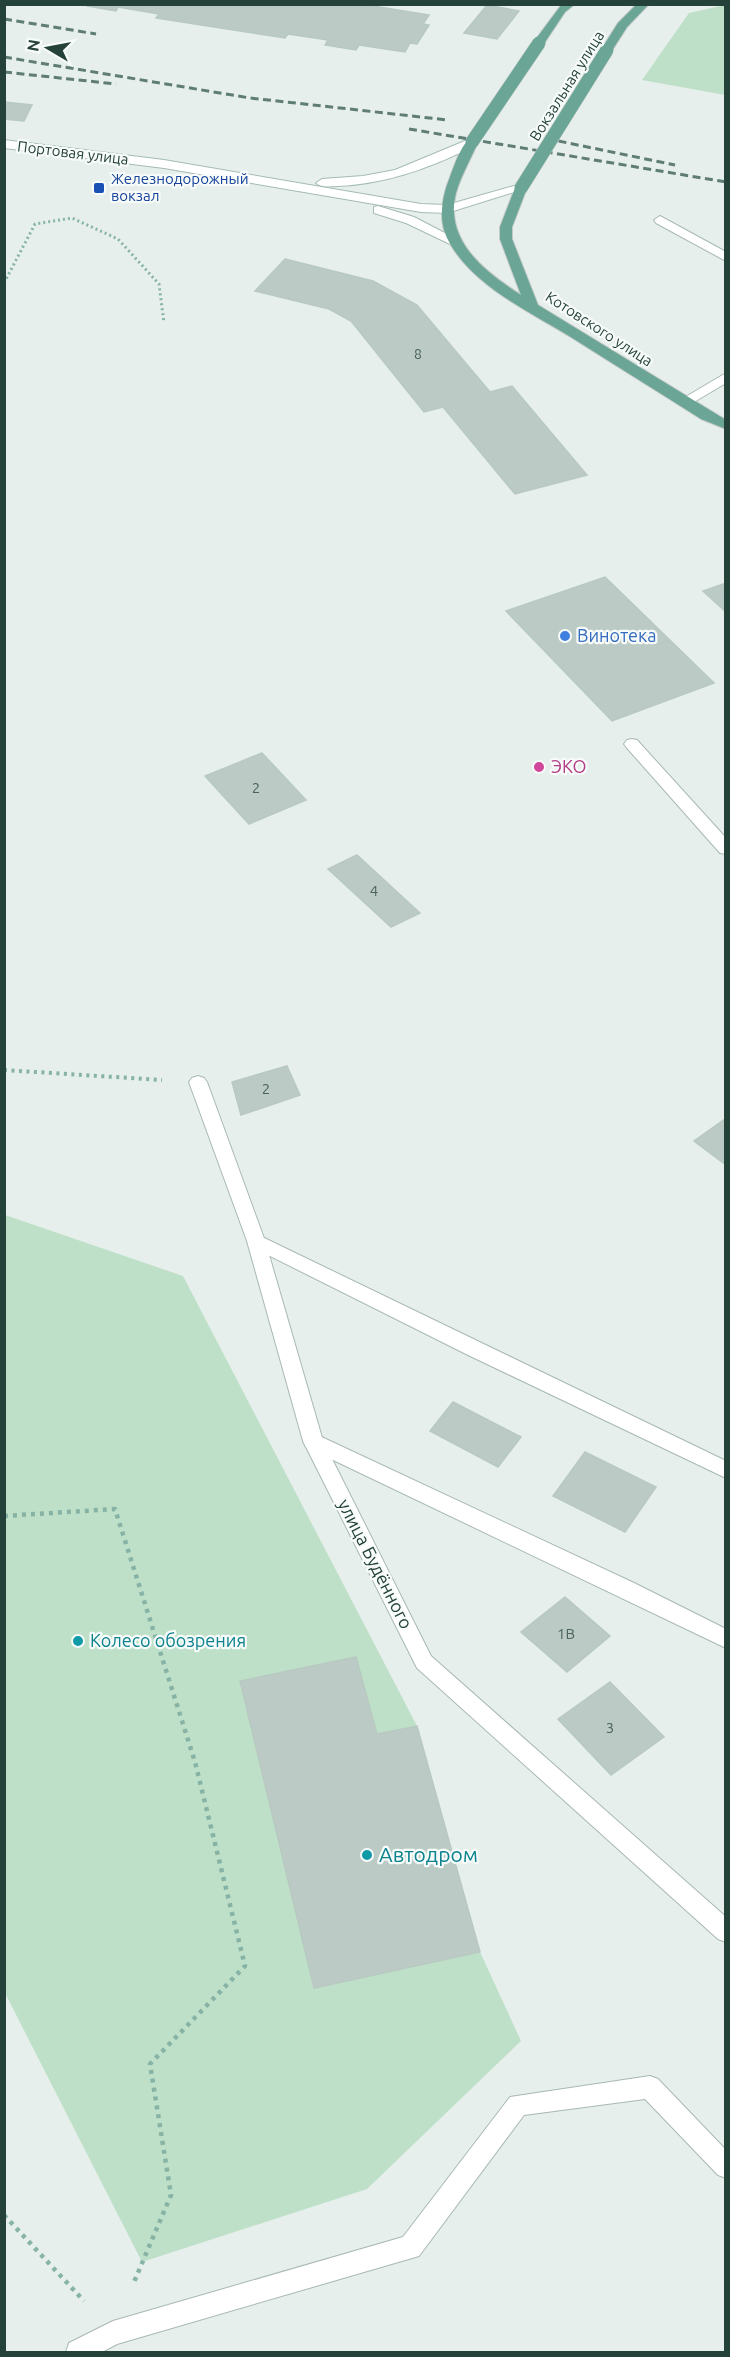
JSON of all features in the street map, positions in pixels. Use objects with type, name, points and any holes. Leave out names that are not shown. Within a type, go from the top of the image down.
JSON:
[{"type":"main road","name":"Вокзальная улица","points":[[521,188],[622,25],[644,4]]},
{"type":"main road","points":[[533,309],[483,276],[454,241],[448,222],[447,209],[450,192],[472,142],[565,6]]},
{"type":"main road","points":[[284,184],[350,182],[400,174],[435,163],[472,142]]},
{"type":"main road","name":"Портовая улица","points":[[4,144],[164,164],[284,184]]},
{"type":"main road","points":[[284,184],[421,208],[447,209],[521,188]]},
{"type":"main road","points":[[284,184],[410,220],[454,241]]},
{"type":"main road","name":"Котовского улица","points":[[521,188],[506,227],[506,239],[533,309],[684,402],[726,425]]},
{"type":"main road","points":[[660,220],[726,257]]},
{"type":"main road","points":[[684,402],[726,377]]},
{"type":"main road","points":[[632,744],[726,849]]},
{"type":"main road","name":"улица Будённого","points":[[198,1082],[256,1241],[313,1441],[424,1662],[726,1932]]},
{"type":"main road","points":[[256,1241],[475,1350],[726,1470]]},
{"type":"main road","points":[[313,1441],[627,1589],[726,1639]]},
{"type":"main road","points":[[78,2352],[113,2332],[410,2247],[518,2105],[650,2088],[726,2167]]},
{"type":"path","points":[[4,283],[16,255],[35,225],[72,218],[118,239],[159,284],[164,322]]},
{"type":"path","points":[[4,1070],[198,1082]]},
{"type":"path","points":[[4,1516],[115,1509],[195,1762],[245,1966],[150,2064],[171,2195],[113,2332],[4,2215]]},
{"type":"green space","points":[[725,5],[725,95],[642,80],[689,13]]},
{"type":"green space","points":[[5,1215],[183,1276],[417,1726],[480,1952],[521,2041],[367,2189],[142,2262],[5,1993]]},
{"type":"building","points":[[88,4],[361,4],[429,15],[423,24],[429,25],[417,44],[410,43],[405,52],[359,45],[356,50],[325,45],[328,40],[288,34],[285,38],[156,18],[159,14],[118,7],[116,11],[87,6]]},
{"type":"building","points":[[487,5],[519,11],[497,39],[464,33]]},
{"type":"building","points":[[4,102],[32,105],[24,121],[4,119]]},
{"type":"building","points":[[285,259],[373,281],[417,305],[490,392],[512,386],[587,475],[515,494],[443,407],[424,412],[351,321],[329,309],[255,291]]},
{"type":"building","points":[[605,577],[714,683],[612,721],[506,611]]},
{"type":"building","points":[[726,583],[726,612],[703,591]]},
{"type":"building","points":[[262,753],[306,800],[249,824],[205,776]]},
{"type":"building","points":[[357,855],[420,913],[391,927],[328,869]]},
{"type":"building","points":[[287,1066],[300,1095],[241,1115],[232,1082]]},
{"type":"building","points":[[726,1120],[726,1165],[694,1141]]},
{"type":"building","points":[[453,1402],[521,1437],[498,1467],[430,1431]]},
{"type":"building","points":[[585,1452],[656,1487],[625,1532],[553,1496]]},
{"type":"building","points":[[565,1597],[610,1636],[567,1672],[521,1632]]},
{"type":"building","name":"Автодром","points":[[356,1657],[377,1734],[417,1726],[480,1952],[314,1988],[240,1681]]},
{"type":"building","points":[[610,1682],[664,1737],[611,1775],[558,1719]]},
{"type":"railway","points":[[4,19],[96,34]]},
{"type":"railway","points":[[4,57],[250,98],[448,120]]},
{"type":"railway","points":[[4,72],[116,84]]},
{"type":"railway","points":[[409,129],[726,182]]},
{"type":"railway","points":[[534,136],[675,165]]},
{"type":"place","name":"Железнодорожный вокзал","points":[[99,188]]},
{"type":"place","name":"Винотека","points":[[565,636]]},
{"type":"place","name":"ЭКО","points":[[539,767]]},
{"type":"place","name":"Колесо обозрения","points":[[78,1641]]},
{"type":"place","name":"Автодром","points":[[367,1855]]}]
